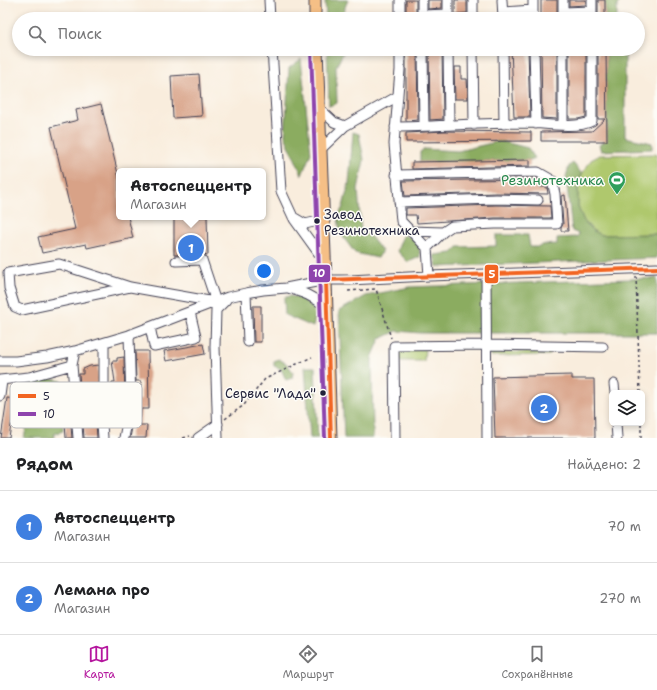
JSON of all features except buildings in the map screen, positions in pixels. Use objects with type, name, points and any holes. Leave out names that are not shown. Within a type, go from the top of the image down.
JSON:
[{"type":"main road","points":[[315,0],[315,12]]},
{"type":"main road","points":[[317,56],[331,438]]},
{"type":"street","points":[[269,0],[270,12]]},
{"type":"street","points":[[400,0],[400,12]]},
{"type":"street","points":[[422,0],[422,12]]},
{"type":"street","points":[[448,0],[448,12]]},
{"type":"street","points":[[473,0],[473,12]]},
{"type":"street","points":[[502,0],[503,12]]},
{"type":"street","points":[[533,0],[533,12]]},
{"type":"street","points":[[563,0],[563,12]]},
{"type":"street","points":[[592,0],[592,12]]},
{"type":"street","points":[[272,56],[281,191],[293,217],[325,262]]},
{"type":"street","points":[[400,56],[394,144],[401,221],[427,248],[429,276]]},
{"type":"street","points":[[423,56],[424,126]]},
{"type":"street","points":[[448,56],[449,126]]},
{"type":"street","points":[[473,56],[474,125]]},
{"type":"street","points":[[503,56],[504,124]]},
{"type":"street","points":[[534,56],[536,124]]},
{"type":"street","points":[[563,56],[563,125]]},
{"type":"street","points":[[395,127],[504,124],[587,124],[592,121],[592,56]]},
{"type":"street","points":[[321,149],[345,126],[398,96]]},
{"type":"street","points":[[319,108],[334,122],[345,126]]},
{"type":"street","points":[[396,175],[538,172],[552,180],[555,194],[557,224],[452,226],[443,232],[427,248]]},
{"type":"street","points":[[399,202],[496,199],[538,200]]},
{"type":"street","points":[[293,217],[305,224],[323,220]]},
{"type":"street","points":[[410,231],[443,232]]},
{"type":"street","points":[[176,260],[202,260],[216,302]]},
{"type":"street","points":[[130,288],[22,310],[15,307],[9,288],[8,273],[59,264],[130,288],[216,302]]},
{"type":"street","points":[[0,361],[16,361],[47,357],[104,344],[228,297],[326,280],[657,268]]},
{"type":"street","points":[[486,274],[487,438]]},
{"type":"street","points":[[286,288],[308,294],[326,307]]},
{"type":"street","points":[[246,293],[248,342]]},
{"type":"street","points":[[218,438],[215,348],[216,310],[228,297]]},
{"type":"street","points":[[150,327],[154,346],[196,337],[190,312]]},
{"type":"street","points":[[129,335],[130,382]]},
{"type":"street","points":[[104,344],[104,382]]},
{"type":"street","points":[[395,438],[394,346],[486,345],[604,347]]},
{"type":"street","points":[[73,382],[72,365],[75,351]]},
{"type":"street","points":[[15,382],[72,365]]},
{"type":"street","points":[[194,437],[218,424]]},
{"type":"street","points":[[616,426],[617,438]]},
{"type":"street","points":[[77,428],[78,438]]},
{"type":"street","points":[[124,438],[126,428]]},
{"type":"path","points":[[636,268],[640,390]]},
{"type":"path","points":[[348,291],[376,289],[392,341]]},
{"type":"path","points":[[218,424],[244,406],[265,379],[312,357]]},
{"type":"path","points":[[641,426],[641,438]]},
{"type":"path","points":[[183,438],[194,437]]},
{"type":"green space","points":[[325,0],[348,0],[345,12],[326,12]]},
{"type":"green space","points":[[605,0],[622,0],[617,5],[617,12],[605,12]]},
{"type":"green space","points":[[327,56],[342,56],[336,67],[337,103],[329,106]]},
{"type":"green space","points":[[606,56],[625,56],[625,137],[652,143],[652,149],[601,151],[599,145],[607,140]]},
{"type":"green space","points":[[301,59],[311,153],[302,175],[285,136],[289,68]]},
{"type":"green space","points":[[353,132],[359,134],[364,160],[358,189],[361,231],[370,236],[382,251],[378,258],[355,253],[340,233],[338,216],[343,207],[349,183]]},
{"type":"green space","points":[[500,141],[528,148],[535,158],[530,160],[420,162],[420,152],[424,149],[458,151]]},
{"type":"green space","name":"Резинотехника","points":[[657,154],[657,234],[601,235],[592,230],[584,221],[578,207],[578,184],[582,174],[591,160],[600,155]]},
{"type":"green space","points":[[573,163],[582,174],[578,184],[578,207],[584,221],[592,230],[601,235],[657,234],[657,258],[437,267],[434,255],[452,253],[458,247],[496,246],[496,235],[528,235],[530,247],[557,244],[557,238],[577,237],[579,234],[572,231],[566,177],[569,166]]},
{"type":"green space","points":[[403,235],[412,238],[417,242],[420,257],[408,262],[397,251]]},
{"type":"green space","points":[[657,278],[657,333],[420,333],[397,331],[380,339],[372,358],[373,438],[344,438],[339,311],[366,296],[410,287]]},
{"type":"green space","points":[[289,296],[304,300],[316,311],[313,327],[285,315],[284,298]]},
{"type":"green space","points":[[401,349],[425,349],[424,361],[397,361],[397,352]]},
{"type":"green space","points":[[491,352],[549,352],[550,355],[491,356]]},
{"type":"green space","points":[[279,359],[287,364],[293,372],[292,378],[286,380],[281,369],[274,366],[274,361]]},
{"type":"green space","points":[[305,367],[315,367],[318,438],[310,438]]},
{"type":"green space","points":[[42,377],[62,382],[26,382]]},
{"type":"green space","points":[[26,428],[63,428],[63,431],[54,434],[54,438],[24,438]]},
{"type":"transit line","name":"10","points":[[311,56],[325,438]]},
{"type":"transit line","name":"5","points":[[326,280],[657,268]]},
{"type":"transit line","name":"5","points":[[326,280],[331,438]]},
{"type":"place","name":"Резинотехника","points":[[617,195]]},
{"type":"place","name":"Завод Резинотехника","points":[[317,221]]},
{"type":"place","name":"Автоспеццентр","points":[[191,248]]},
{"type":"place","name":"Сервис \"Лада\"","points":[[323,393]]},
{"type":"place","name":"Лемана про","points":[[544,408]]}]
